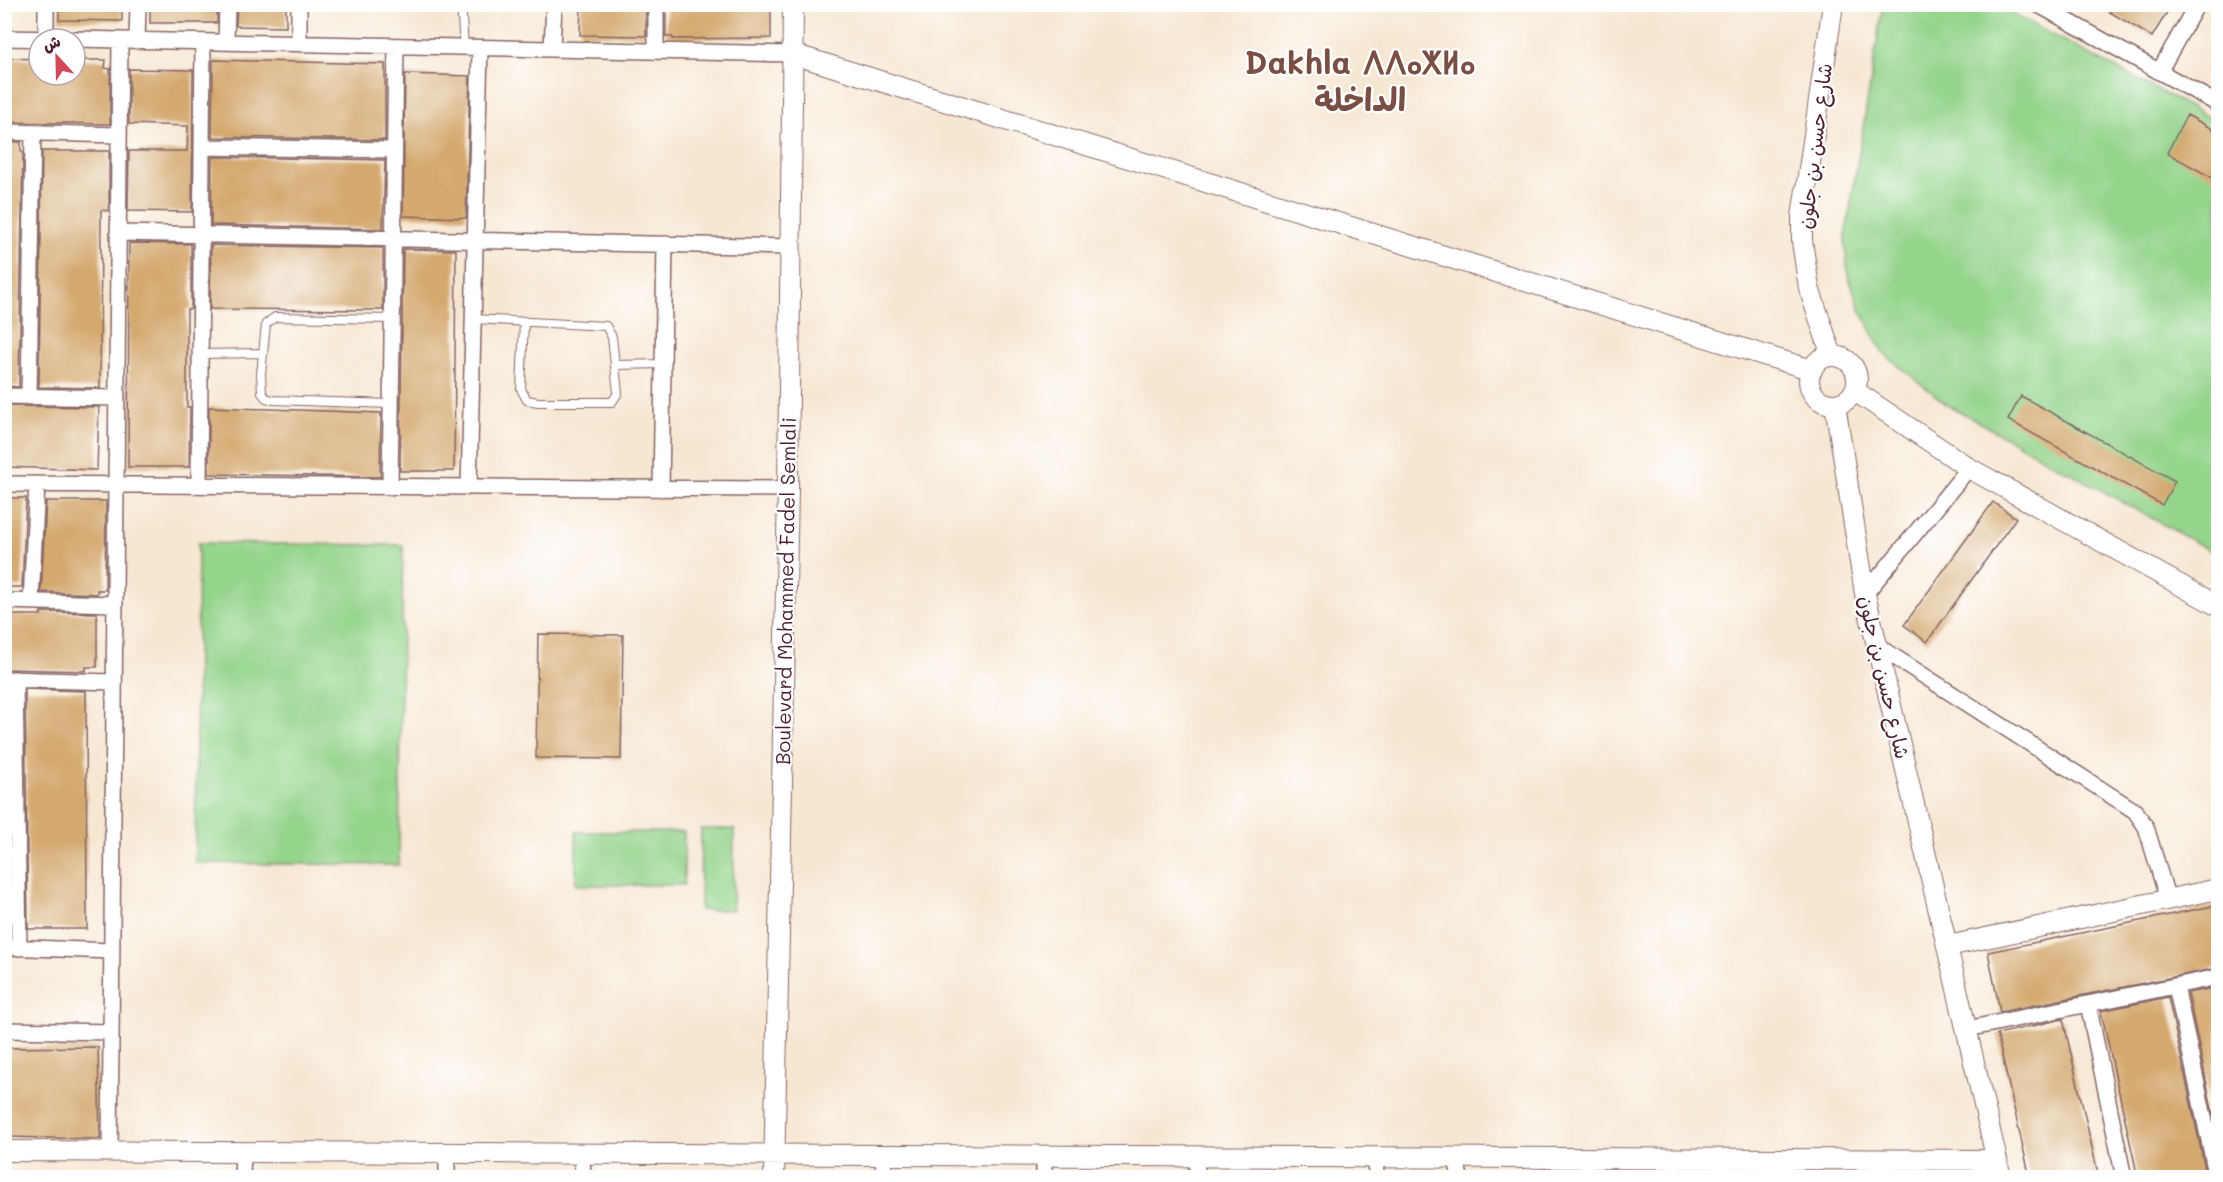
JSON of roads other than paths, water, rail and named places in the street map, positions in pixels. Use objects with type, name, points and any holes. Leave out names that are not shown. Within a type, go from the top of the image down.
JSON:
[{"type":"street","points":[[46,4],[46,27]]},
{"type":"street","points":[[137,41],[138,4]]},
{"type":"street","points":[[226,42],[227,4]]},
{"type":"street","points":[[298,44],[299,4]]},
{"type":"street","points":[[552,49],[554,4]]},
{"type":"street","points":[[656,4],[656,51]]},
{"type":"street","name":"Boulevard Mohammed Fadel Semlali","points":[[774,1178],[788,489],[793,4]]},
{"type":"street","name":"شارع حسن بن جلون","points":[[1832,356],[1809,288],[1802,242],[1802,217],[1833,4]]},
{"type":"street","points":[[2037,4],[2061,10],[2159,72],[2218,104]]},
{"type":"street","points":[[2159,72],[2197,4]]},
{"type":"street","points":[[4,38],[27,39]]},
{"type":"street","points":[[87,39],[793,54],[1812,370]]},
{"type":"street","points":[[110,1152],[120,40]]},
{"type":"street","points":[[199,485],[202,42]]},
{"type":"street","points":[[390,487],[396,46]]},
{"type":"street","points":[[469,487],[480,48]]},
{"type":"street","points":[[4,132],[119,135]]},
{"type":"street","points":[[29,397],[33,133]]},
{"type":"street","points":[[202,147],[394,150]]},
{"type":"street","points":[[118,233],[791,247]]},
{"type":"street","points":[[661,489],[665,244]]},
{"type":"street","points":[[1832,356],[1848,361],[1853,367],[1857,383],[1855,391],[1843,402],[1835,404],[1819,400],[1813,394],[1810,386],[1812,370],[1824,358],[1832,356]]},
{"type":"street","points":[[1855,391],[1969,468],[2218,606]]},
{"type":"street","points":[[4,396],[117,398]]},
{"type":"street","name":"شارع حسن بن جلون","points":[[1835,404],[1865,594],[1999,1169]]},
{"type":"street","points":[[1865,594],[1969,468]]},
{"type":"street","points":[[4,484],[788,489]]},
{"type":"street","points":[[31,601],[37,484]]},
{"type":"street","points":[[4,601],[115,604]]},
{"type":"street","points":[[1879,647],[2135,811],[2146,826],[2168,900]]},
{"type":"street","points":[[112,951],[12,948],[10,679],[114,682]]},
{"type":"street","points":[[1948,946],[2218,889]]},
{"type":"street","points":[[1967,1029],[2218,977]]},
{"type":"street","points":[[2176,986],[2217,1178]]},
{"type":"street","points":[[2088,1004],[2124,1178]]},
{"type":"street","points":[[4,1030],[111,1032]]},
{"type":"street","points":[[4,1151],[1374,1158],[1458,1168],[1999,1169]]},
{"type":"street","points":[[242,1178],[243,1152]]},
{"type":"street","points":[[447,1153],[447,1178]]},
{"type":"street","points":[[582,1154],[583,1178]]},
{"type":"street","points":[[884,1155],[884,1178]]},
{"type":"street","points":[[1044,1156],[1044,1178]]},
{"type":"street","points":[[1197,1157],[1197,1178]]},
{"type":"street","points":[[1374,1158],[1377,1178]]},
{"type":"lane","points":[[461,4],[464,47]]},
{"type":"lane","points":[[391,404],[266,398],[262,393],[262,353],[267,324],[276,317],[392,319]]},
{"type":"lane","points":[[473,319],[524,321],[606,326],[612,337],[618,393],[612,402],[527,400],[521,389],[524,321]]},
{"type":"lane","points":[[200,354],[262,353]]},
{"type":"lane","points":[[615,365],[662,364]]},
{"type":"district","name":"Dakhla ⴷⴷⴰⵅⵍⴰ الداخلة","points":[[1360,80]]}]
